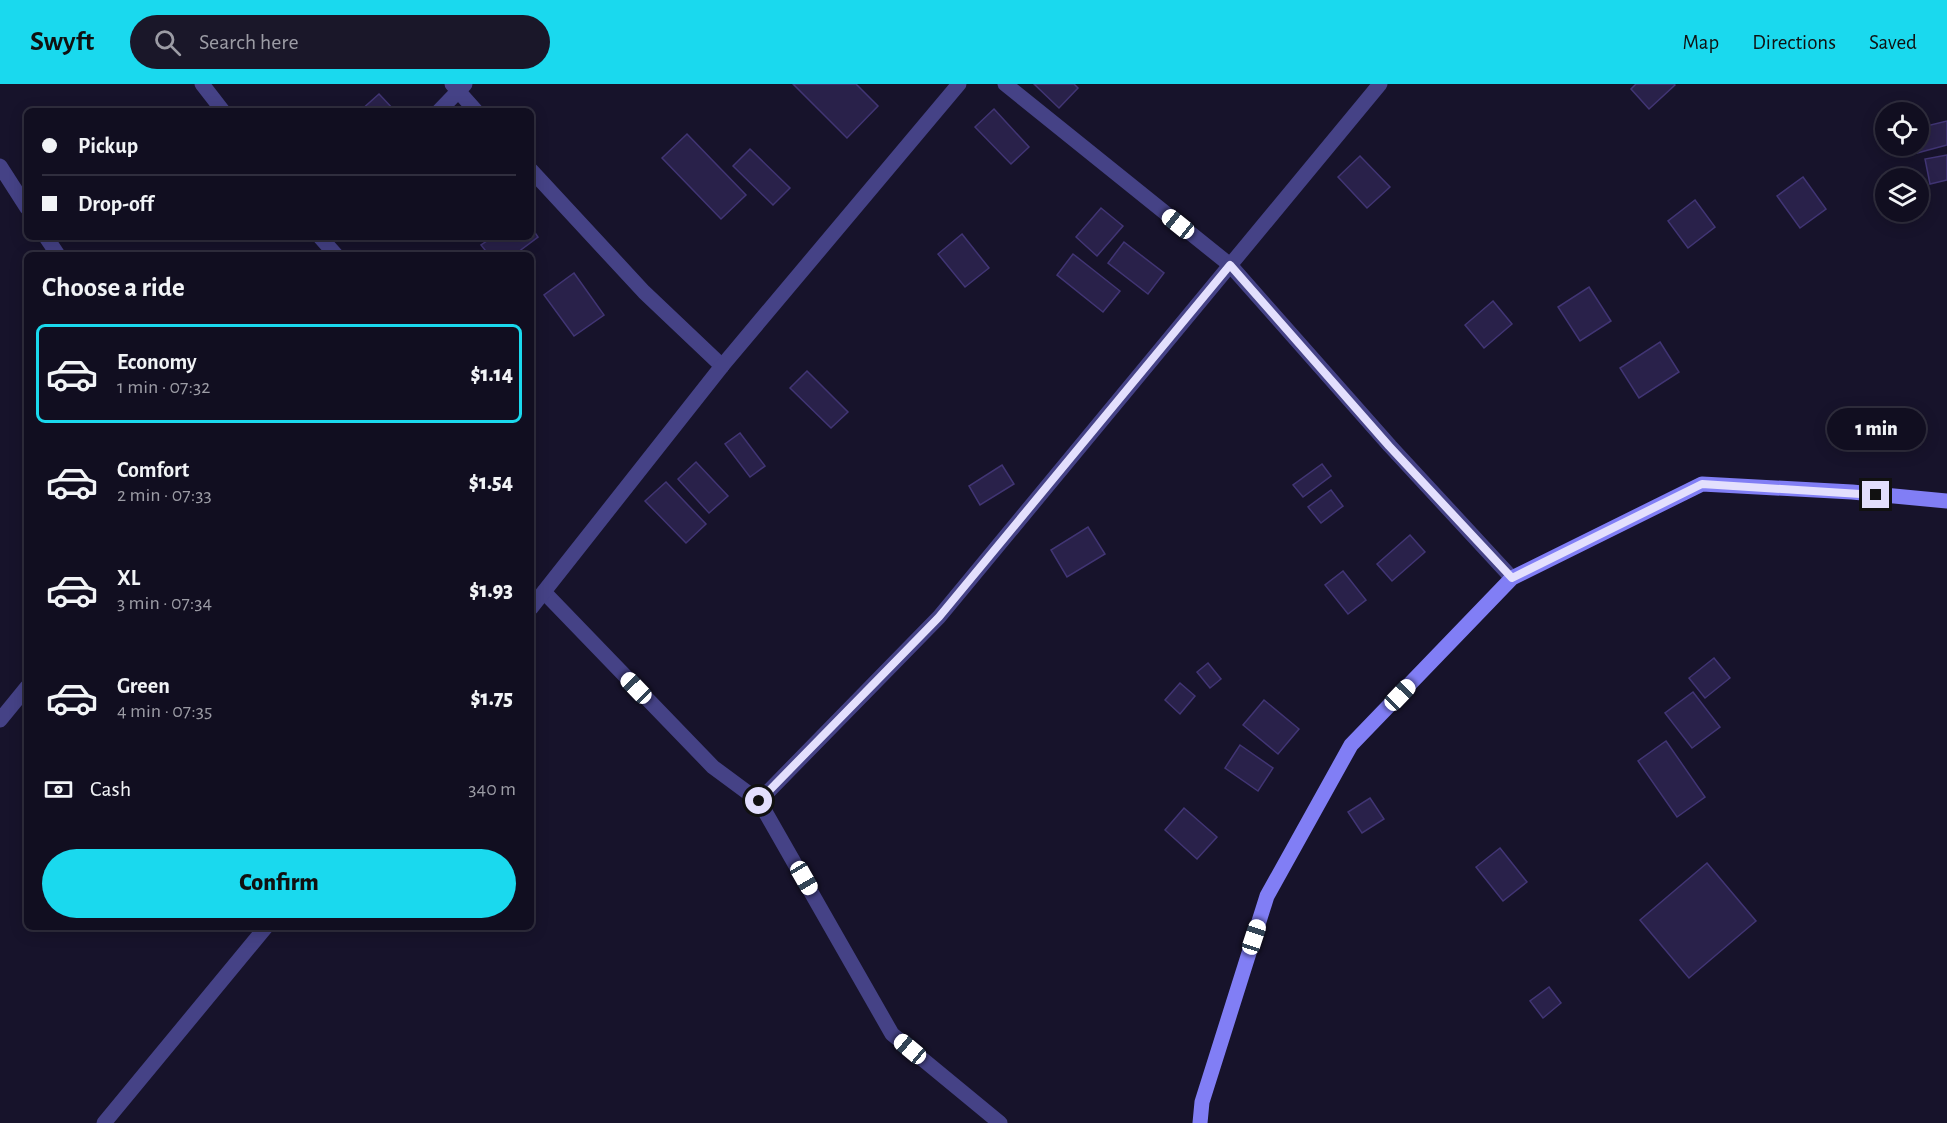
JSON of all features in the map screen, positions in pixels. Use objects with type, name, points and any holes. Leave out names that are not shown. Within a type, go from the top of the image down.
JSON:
[{"type":"street","points":[[202,84],[221,108]]},
{"type":"street","points":[[534,604],[722,366],[959,84]]},
{"type":"street","points":[[1005,84],[1230,265],[1389,446],[1512,578]]},
{"type":"street","points":[[759,801],[939,617],[1380,84]]},
{"type":"street","points":[[441,108],[458,86],[474,108]]},
{"type":"street","points":[[0,166],[24,203]]},
{"type":"street","points":[[534,173],[644,292],[722,366]]},
{"type":"street","points":[[325,240],[334,252]]},
{"type":"street","points":[[1200,1123],[1202,1102],[1267,896],[1351,745],[1512,578],[1702,484],[1852,492],[1947,501]]},
{"type":"street","points":[[544,592],[713,767],[759,801],[892,1034],[1000,1123]]},
{"type":"street","points":[[0,720],[24,691]]},
{"type":"street","points":[[104,1123],[264,930]]},
{"type":"building","points":[[793,84],[856,84],[878,106],[847,138]]},
{"type":"building","points":[[1034,84],[1074,84],[1078,88],[1059,108]]},
{"type":"building","points":[[1636,84],[1675,85],[1649,109],[1631,89]]},
{"type":"building","points":[[379,94],[392,108],[363,108]]},
{"type":"building","points":[[994,109],[1029,147],[1011,164],[975,127]]},
{"type":"building","points":[[1947,121],[1947,145],[1929,150],[1929,125]]},
{"type":"building","points":[[687,134],[746,195],[721,219],[662,158]]},
{"type":"building","points":[[750,149],[790,188],[773,205],[733,166]]},
{"type":"building","points":[[1947,155],[1947,180],[1930,184],[1929,168],[1927,168],[1925,159]]},
{"type":"building","points":[[1360,156],[1390,187],[1367,208],[1338,177]]},
{"type":"building","points":[[1803,177],[1826,209],[1800,228],[1777,196]]},
{"type":"building","points":[[1695,200],[1715,227],[1688,248],[1668,221]]},
{"type":"building","points":[[1101,208],[1123,226],[1097,256],[1076,237]]},
{"type":"building","points":[[962,234],[989,268],[965,287],[938,254]]},
{"type":"building","points":[[488,240],[534,240],[518,252],[487,252],[481,245]]},
{"type":"building","points":[[1124,242],[1164,273],[1148,294],[1108,263]]},
{"type":"building","points":[[1073,254],[1120,291],[1103,312],[1057,275]]},
{"type":"building","points":[[574,273],[604,315],[574,336],[544,295]]},
{"type":"building","points":[[1589,287],[1611,321],[1580,341],[1558,307]]},
{"type":"building","points":[[1493,301],[1512,324],[1484,348],[1465,325]]},
{"type":"building","points":[[1660,342],[1679,372],[1639,398],[1620,368]]},
{"type":"building","points":[[807,371],[848,412],[831,428],[790,388]]},
{"type":"building","points":[[740,433],[765,466],[750,477],[725,444]]},
{"type":"building","points":[[696,462],[728,496],[709,513],[678,479]]},
{"type":"building","points":[[1322,464],[1331,476],[1303,497],[1293,485]]},
{"type":"building","points":[[1002,465],[1014,484],[980,505],[969,486]]},
{"type":"building","points":[[666,482],[706,524],[686,543],[645,501]]},
{"type":"building","points":[[1331,490],[1343,506],[1321,523],[1308,507]]},
{"type":"building","points":[[1088,527],[1105,554],[1067,577],[1051,550]]},
{"type":"building","points":[[1410,535],[1425,552],[1392,581],[1377,564]]},
{"type":"building","points":[[1343,571],[1366,600],[1348,614],[1325,585]]},
{"type":"building","points":[[1714,658],[1730,678],[1705,698],[1689,678]]},
{"type":"building","points":[[1208,663],[1221,679],[1210,688],[1197,672]]},
{"type":"building","points":[[1180,683],[1195,696],[1180,714],[1165,700]]},
{"type":"building","points":[[1693,692],[1720,727],[1692,748],[1665,713]]},
{"type":"building","points":[[1264,700],[1299,729],[1278,754],[1243,725]]},
{"type":"building","points":[[1666,741],[1705,797],[1677,817],[1638,761]]},
{"type":"building","points":[[1240,745],[1273,768],[1258,791],[1225,768]]},
{"type":"building","points":[[1370,798],[1384,819],[1362,833],[1348,812]]},
{"type":"building","points":[[1184,808],[1217,837],[1197,859],[1165,830]]},
{"type":"building","points":[[1500,848],[1527,882],[1503,901],[1476,867]]},
{"type":"building","points":[[1707,863],[1756,921],[1689,978],[1640,920]]},
{"type":"building","points":[[1549,987],[1561,1003],[1543,1018],[1530,1001]]},
{"type":"route","points":[[759,801],[939,617],[1230,265],[1389,446],[1512,578],[1702,484],[1876,495]]}]
